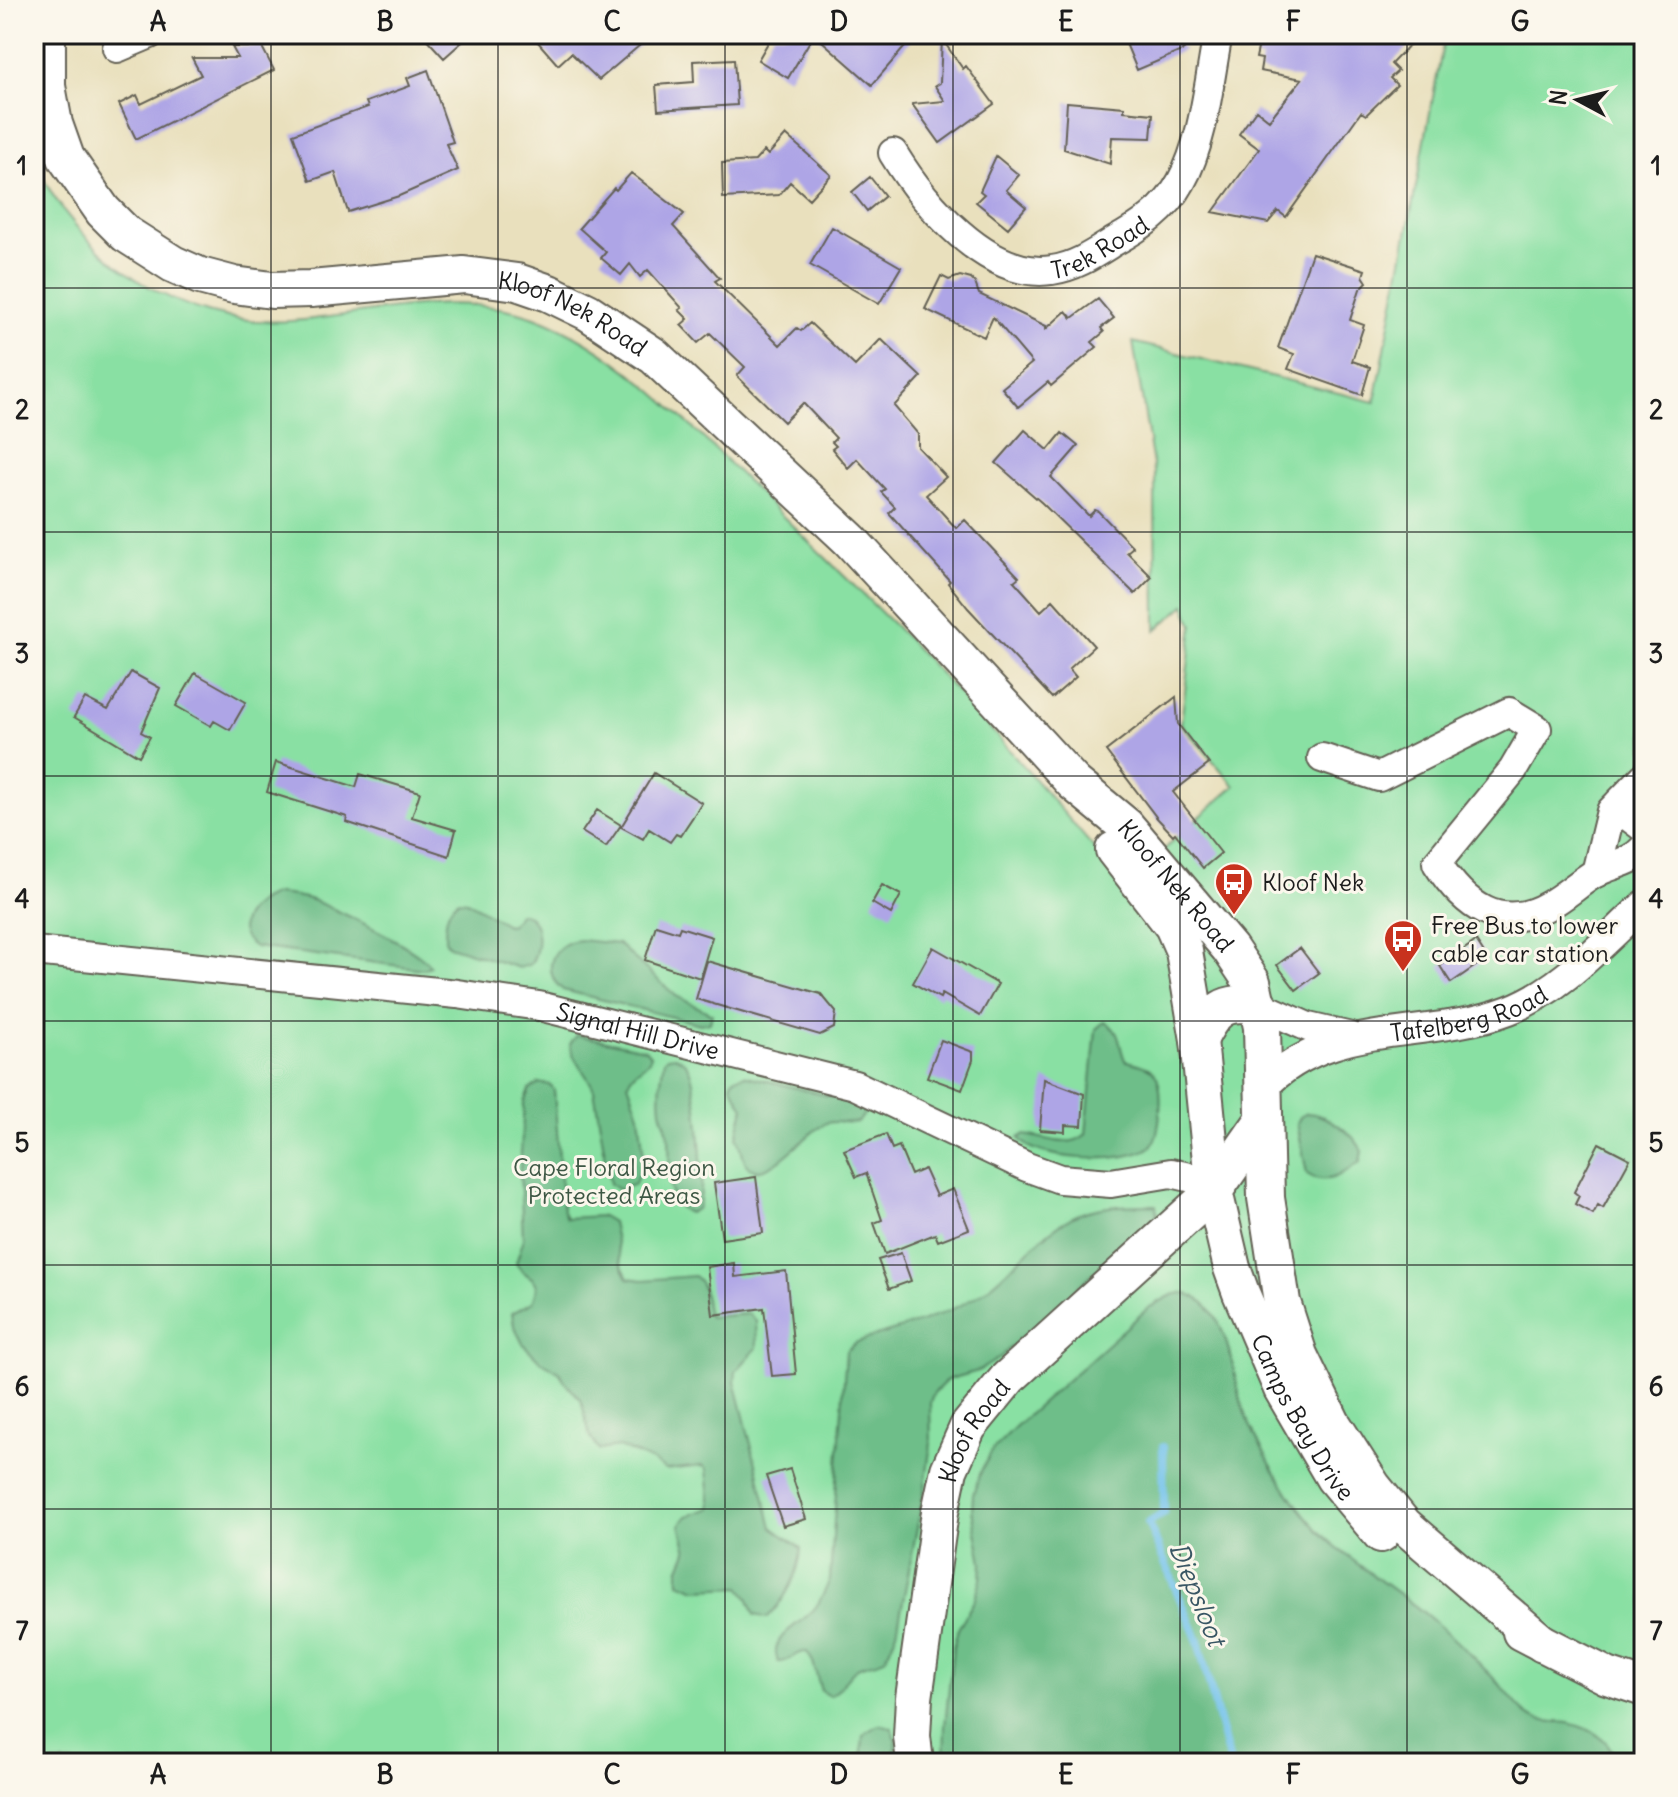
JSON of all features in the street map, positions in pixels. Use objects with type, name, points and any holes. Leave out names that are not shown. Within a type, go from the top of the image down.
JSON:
[{"type":"main road","name":"Kloof Nek Road","points":[[47,34],[47,86],[54,124],[66,158],[103,211],[126,234],[173,264],[200,276],[234,285],[272,290],[464,275],[517,282],[588,312],[654,356],[850,540],[1074,783],[1126,826],[1230,949],[1252,982],[1259,1005],[1263,1105]]},
{"type":"main road","name":"Kloof Nek Road","points":[[1074,783],[1109,844],[1173,926],[1184,951],[1199,1040],[1204,1099]]},
{"type":"main road","points":[[1199,1040],[1209,1020],[1221,1008],[1235,1003],[1259,1005]]},
{"type":"main road","points":[[1204,1099],[1222,1113],[1237,1114],[1251,1105],[1263,1105]]},
{"type":"main road","name":"Camps Bay Drive","points":[[1204,1099],[1214,1191],[1232,1268],[1282,1389],[1334,1478],[1381,1534],[1424,1574],[1476,1608],[1543,1644],[1607,1676],[1644,1688]]},
{"type":"main road","name":"Camps Bay Drive","points":[[1263,1105],[1266,1198],[1282,1302],[1299,1355],[1332,1423],[1373,1487],[1404,1525],[1543,1644]]},
{"type":"main road","name":"Kloof Road","points":[[915,1763],[912,1736],[914,1698],[931,1574],[945,1486],[962,1438],[984,1404],[1008,1378],[1214,1191],[1263,1105]]},
{"type":"street","points":[[117,48],[150,34]]},
{"type":"street","name":"Trek Road","points":[[893,153],[920,195],[996,260],[1013,268],[1032,271],[1069,267],[1152,217],[1180,184],[1196,144],[1218,34]]},
{"type":"street","points":[[1322,758],[1379,777],[1509,712],[1537,729],[1513,770],[1437,863],[1467,901],[1495,915],[1524,917],[1547,907],[1596,873],[1633,860],[1644,848]]},
{"type":"street","points":[[1596,873],[1611,811],[1644,777]]},
{"type":"street","points":[[1619,803],[1621,811],[1644,828]]},
{"type":"street","name":"Tafelberg Road","points":[[1263,1105],[1278,1072],[1297,1059],[1356,1038],[1480,1019],[1513,1009],[1566,976],[1644,905]]},
{"type":"street","name":"Signal Hill Drive","points":[[34,951],[457,994],[539,1006],[855,1085],[1027,1167],[1060,1179],[1111,1183],[1171,1173],[1193,1178],[1214,1191]]},
{"type":"street","name":"Tafelberg Road","points":[[1259,1005],[1308,1027],[1356,1038]]},
{"type":"green space","name":"Cape Floral Region Protected Areas","points":[[1445,34],[1644,34],[1644,1763],[34,1763],[34,160],[53,195],[77,228],[106,256],[138,280],[173,299],[211,313],[250,320],[291,321],[413,306],[475,305],[535,317],[567,331],[598,350],[629,371],[686,421],[895,626],[985,722],[1128,888],[1172,841],[1235,786],[1181,724],[1193,625],[1185,605],[1156,630],[1155,477],[1133,342],[1375,402]]},
{"type":"green space","points":[[277,894],[309,899],[354,919],[410,949],[430,966],[423,969],[255,947],[246,940],[242,923],[259,902]]},
{"type":"green space","points":[[459,900],[467,901],[507,925],[520,913],[527,915],[536,926],[537,934],[531,964],[519,968],[449,946],[445,940],[447,917],[451,907]]},
{"type":"green space","points":[[580,940],[618,944],[676,996],[712,1014],[710,1022],[700,1024],[563,990],[552,975],[552,959],[562,946]]},
{"type":"green space","points":[[1104,1022],[1117,1034],[1125,1060],[1149,1069],[1158,1080],[1160,1110],[1152,1146],[1124,1156],[1083,1158],[1043,1152],[1028,1146],[1019,1138],[1024,1135],[1064,1142],[1086,1134],[1096,1029]]},
{"type":"green space","points":[[577,1035],[645,1049],[651,1056],[628,1083],[639,1114],[644,1158],[635,1184],[619,1190],[610,1184],[594,1090],[571,1050],[570,1044]]},
{"type":"green space","points":[[675,1056],[684,1061],[689,1069],[700,1139],[700,1197],[698,1208],[689,1213],[680,1208],[671,1191],[668,1132],[660,1104],[664,1060]]},
{"type":"green space","points":[[744,1075],[857,1103],[865,1108],[865,1113],[858,1122],[826,1123],[777,1163],[756,1170],[746,1163],[737,1137],[744,1108],[731,1085],[734,1078]]},
{"type":"green space","points":[[539,1083],[550,1085],[554,1090],[566,1218],[602,1216],[612,1222],[621,1264],[628,1278],[643,1280],[694,1276],[703,1290],[709,1317],[749,1314],[756,1321],[757,1348],[736,1371],[735,1381],[772,1527],[801,1548],[798,1567],[790,1586],[767,1618],[755,1615],[740,1587],[696,1589],[679,1582],[679,1570],[687,1551],[680,1525],[687,1516],[711,1508],[707,1469],[703,1466],[666,1470],[619,1447],[599,1450],[590,1436],[581,1399],[559,1372],[539,1360],[523,1344],[514,1326],[512,1313],[533,1302],[537,1286],[516,1263],[523,1241],[520,1169],[524,1102],[529,1090]]},
{"type":"green space","points":[[1307,1113],[1323,1117],[1346,1131],[1362,1151],[1360,1162],[1328,1179],[1307,1174],[1297,1123]]},
{"type":"green space","points":[[1156,1205],[1157,1216],[998,1359],[978,1371],[947,1380],[933,1394],[925,1486],[897,1632],[886,1658],[856,1669],[829,1696],[821,1691],[807,1652],[778,1662],[777,1645],[781,1638],[815,1608],[830,1579],[846,1351],[855,1343],[936,1316],[966,1302],[994,1283],[1045,1236],[1073,1217],[1105,1208]]},
{"type":"green space","points":[[1181,1293],[1198,1299],[1211,1310],[1221,1327],[1248,1421],[1282,1482],[1313,1525],[1352,1560],[1436,1623],[1528,1714],[1536,1719],[1568,1723],[1592,1732],[1610,1747],[1615,1763],[944,1763],[953,1647],[981,1579],[982,1562],[972,1511],[973,1494],[982,1469],[993,1449],[1016,1426],[1148,1308]]},
{"type":"green space","points":[[879,1725],[892,1728],[896,1739],[895,1763],[861,1763],[863,1735]]},
{"type":"building","points":[[422,34],[471,34],[444,58]]},
{"type":"building","points":[[531,34],[653,34],[599,80],[571,53],[558,65]]},
{"type":"building","points":[[773,34],[814,34],[788,78],[758,60]]},
{"type":"building","points":[[814,34],[916,34],[872,85]]},
{"type":"building","points":[[1122,34],[1164,34],[1184,50],[1137,70]]},
{"type":"building","points":[[1261,34],[1420,34],[1391,64],[1398,71],[1390,78],[1397,85],[1366,115],[1361,112],[1286,217],[1278,211],[1268,223],[1213,212],[1259,149],[1239,134],[1256,110],[1269,120],[1302,79],[1260,71],[1262,59],[1256,58]]},
{"type":"building","points":[[942,39],[994,104],[940,143],[912,104],[945,101],[935,86],[940,83]]},
{"type":"building","points":[[232,47],[262,47],[274,70],[136,139],[119,104],[137,95],[141,104],[201,75],[192,58],[238,58]]},
{"type":"building","points":[[734,59],[737,105],[658,110],[656,85],[694,82],[693,61]]},
{"type":"building","points":[[428,70],[453,142],[446,144],[458,170],[399,196],[348,212],[335,172],[310,181],[293,134],[368,107],[366,102],[410,86],[407,78]]},
{"type":"building","points":[[1067,102],[1124,107],[1124,111],[1153,114],[1151,138],[1112,137],[1110,164],[1064,149]]},
{"type":"building","points":[[786,135],[831,175],[809,199],[790,182],[779,195],[723,198],[722,163],[755,161],[764,151],[768,155]]},
{"type":"building","points":[[996,156],[1019,175],[1006,190],[1026,207],[1008,228],[976,202],[984,194],[980,191]]},
{"type":"building","points":[[631,173],[684,214],[673,226],[720,278],[715,281],[780,345],[797,328],[801,331],[810,323],[855,366],[881,339],[921,377],[894,406],[918,434],[918,447],[946,477],[926,495],[956,528],[965,520],[1019,577],[1014,581],[1041,611],[1053,600],[1094,646],[1069,669],[1076,677],[1052,698],[968,608],[948,583],[950,581],[889,513],[895,507],[881,492],[885,489],[857,459],[848,468],[832,449],[836,446],[832,442],[836,438],[803,403],[784,422],[737,376],[745,367],[710,333],[698,343],[681,325],[688,319],[679,310],[682,308],[648,270],[640,277],[630,264],[621,275],[601,258],[606,252],[579,228]]},
{"type":"building","points":[[870,177],[885,196],[867,211],[852,192]]},
{"type":"building","points":[[832,227],[901,267],[879,304],[810,265]]},
{"type":"building","points":[[1312,253],[1365,270],[1363,276],[1367,282],[1360,289],[1350,320],[1364,325],[1352,361],[1370,367],[1362,395],[1288,369],[1294,354],[1278,348]]},
{"type":"building","points":[[941,276],[949,280],[960,276],[971,279],[979,294],[1046,326],[1046,329],[1066,311],[1072,318],[1098,299],[1114,318],[1101,328],[1104,332],[1092,342],[1097,347],[1051,386],[1048,382],[1018,407],[1002,388],[1032,363],[993,317],[984,337],[925,309]]},
{"type":"building","points":[[1025,430],[1048,450],[1062,433],[1078,446],[1051,477],[1089,516],[1098,511],[1133,547],[1127,552],[1152,577],[1135,594],[1042,503],[996,463]]},
{"type":"building","points":[[131,672],[160,688],[141,732],[150,737],[139,756],[74,717],[85,698],[108,710]]},
{"type":"building","points":[[195,673],[246,702],[230,730],[214,721],[211,726],[176,706]]},
{"type":"building","points":[[1176,697],[1178,724],[1209,764],[1173,792],[1221,853],[1203,868],[1175,833],[1173,835],[1157,818],[1106,751]]},
{"type":"building","points":[[276,762],[356,787],[360,774],[420,792],[412,817],[456,830],[449,856],[346,822],[347,817],[267,792]]},
{"type":"building","points":[[654,773],[702,803],[680,836],[676,834],[670,842],[649,829],[643,839],[621,827]]},
{"type":"building","points":[[597,810],[621,825],[606,847],[582,832]]},
{"type":"building","points":[[882,885],[901,895],[891,914],[872,903]]},
{"type":"building","points":[[656,925],[678,932],[680,927],[712,937],[700,978],[645,960]]},
{"type":"building","points":[[1476,941],[1487,958],[1451,983],[1440,966]]},
{"type":"building","points":[[933,947],[998,984],[980,1016],[942,994],[940,998],[913,983]]},
{"type":"building","points":[[1300,948],[1319,973],[1296,990],[1277,965]]},
{"type":"building","points":[[707,961],[821,994],[836,1012],[834,1028],[820,1035],[696,999]]},
{"type":"building","points":[[941,1040],[973,1052],[962,1090],[927,1077]]},
{"type":"building","points":[[1044,1079],[1084,1094],[1082,1126],[1065,1125],[1065,1132],[1040,1130]]},
{"type":"building","points":[[886,1134],[892,1149],[899,1146],[911,1175],[924,1169],[936,1196],[953,1189],[969,1229],[938,1241],[935,1234],[885,1254],[874,1223],[882,1220],[866,1173],[856,1177],[844,1150]]},
{"type":"building","points":[[1599,1143],[1630,1159],[1603,1208],[1598,1205],[1593,1214],[1575,1204],[1579,1196],[1574,1192]]},
{"type":"building","points":[[756,1177],[763,1233],[722,1239],[714,1183]]},
{"type":"building","points":[[901,1253],[911,1281],[889,1289],[878,1260]]},
{"type":"building","points":[[734,1263],[735,1277],[786,1271],[796,1374],[772,1376],[764,1308],[713,1315],[707,1267]]},
{"type":"building","points":[[790,1469],[806,1519],[783,1526],[766,1476]]},
{"type":"waterway","name":"Diepsloot","points":[[1163,1447],[1164,1512],[1148,1523],[1198,1641],[1230,1763]]},
{"type":"place","name":"Kloof Nek","points":[[1234,916]]},
{"type":"place","name":"Free Bus to lower cable car station","points":[[1403,973]]}]
